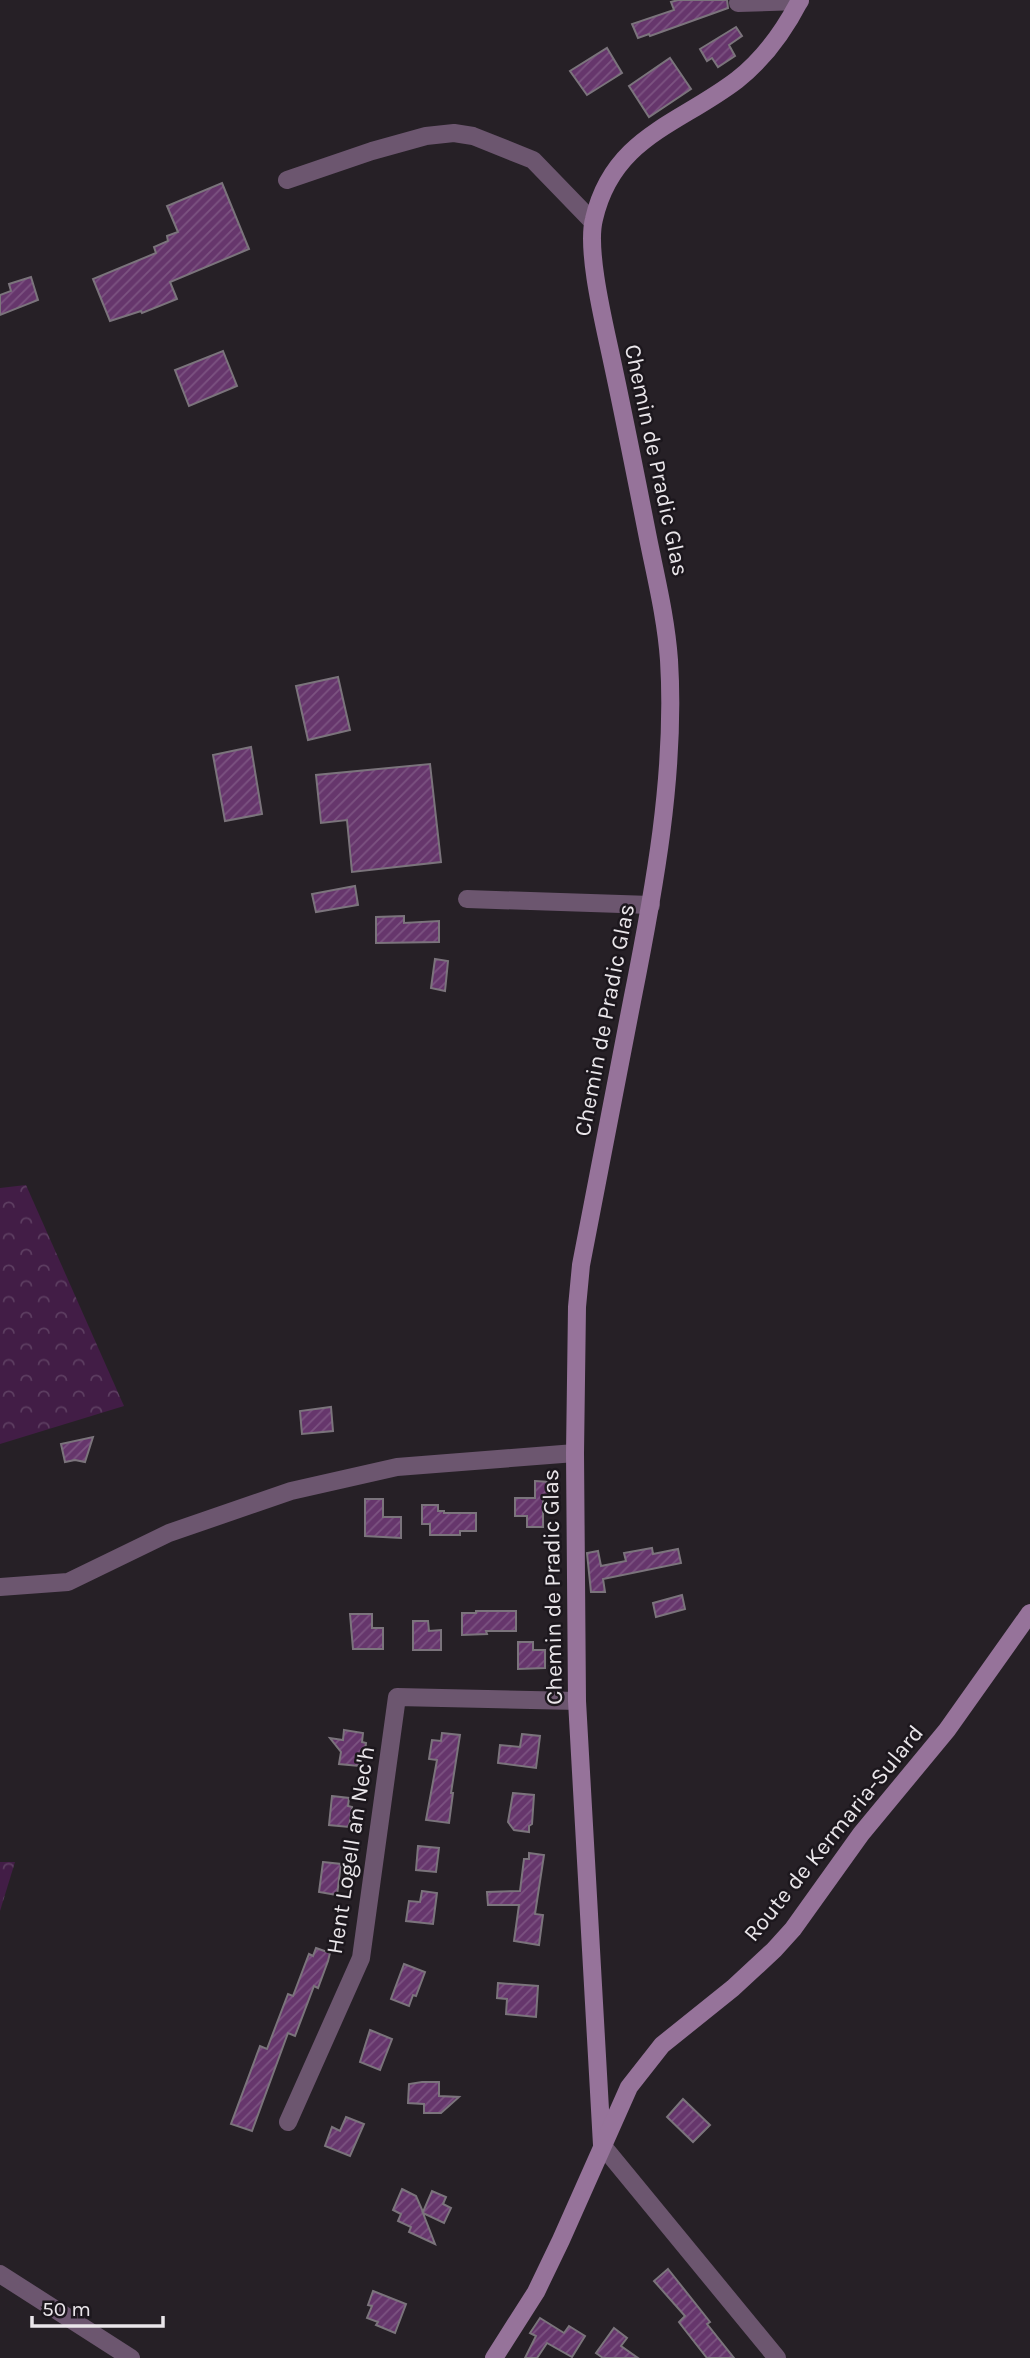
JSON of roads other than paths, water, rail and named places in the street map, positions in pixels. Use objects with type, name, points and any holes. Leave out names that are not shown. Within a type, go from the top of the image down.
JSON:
[{"type":"street","points":[[738,3],[800,1]]},
{"type":"street","name":"Chemin de Pradic Glas","points":[[602,2146],[577,1701],[575,1453],[579,1282],[651,905],[669,737],[665,624],[604,323],[595,267],[593,222],[609,181],[631,150],[650,134],[737,80],[758,62],[779,38],[800,1]]},
{"type":"street","points":[[287,180],[372,151],[426,136],[454,133],[474,136],[533,160],[593,222]]},
{"type":"street","points":[[467,899],[651,905]]},
{"type":"street","points":[[0,1587],[68,1582],[169,1534],[291,1490],[397,1467],[575,1453]]},
{"type":"street","name":"Route de Kermaria-Sulard","points":[[501,2356],[561,2240],[629,2087],[662,2045],[748,1974],[793,1929],[861,1834],[947,1730],[1030,1613]]},
{"type":"street","name":"Hent Logell an Nec'h","points":[[288,2122],[361,1958],[397,1697],[577,1701]]},
{"type":"street","points":[[602,2146],[777,2358]]},
{"type":"street","points":[[0,2274],[131,2358]]}]
